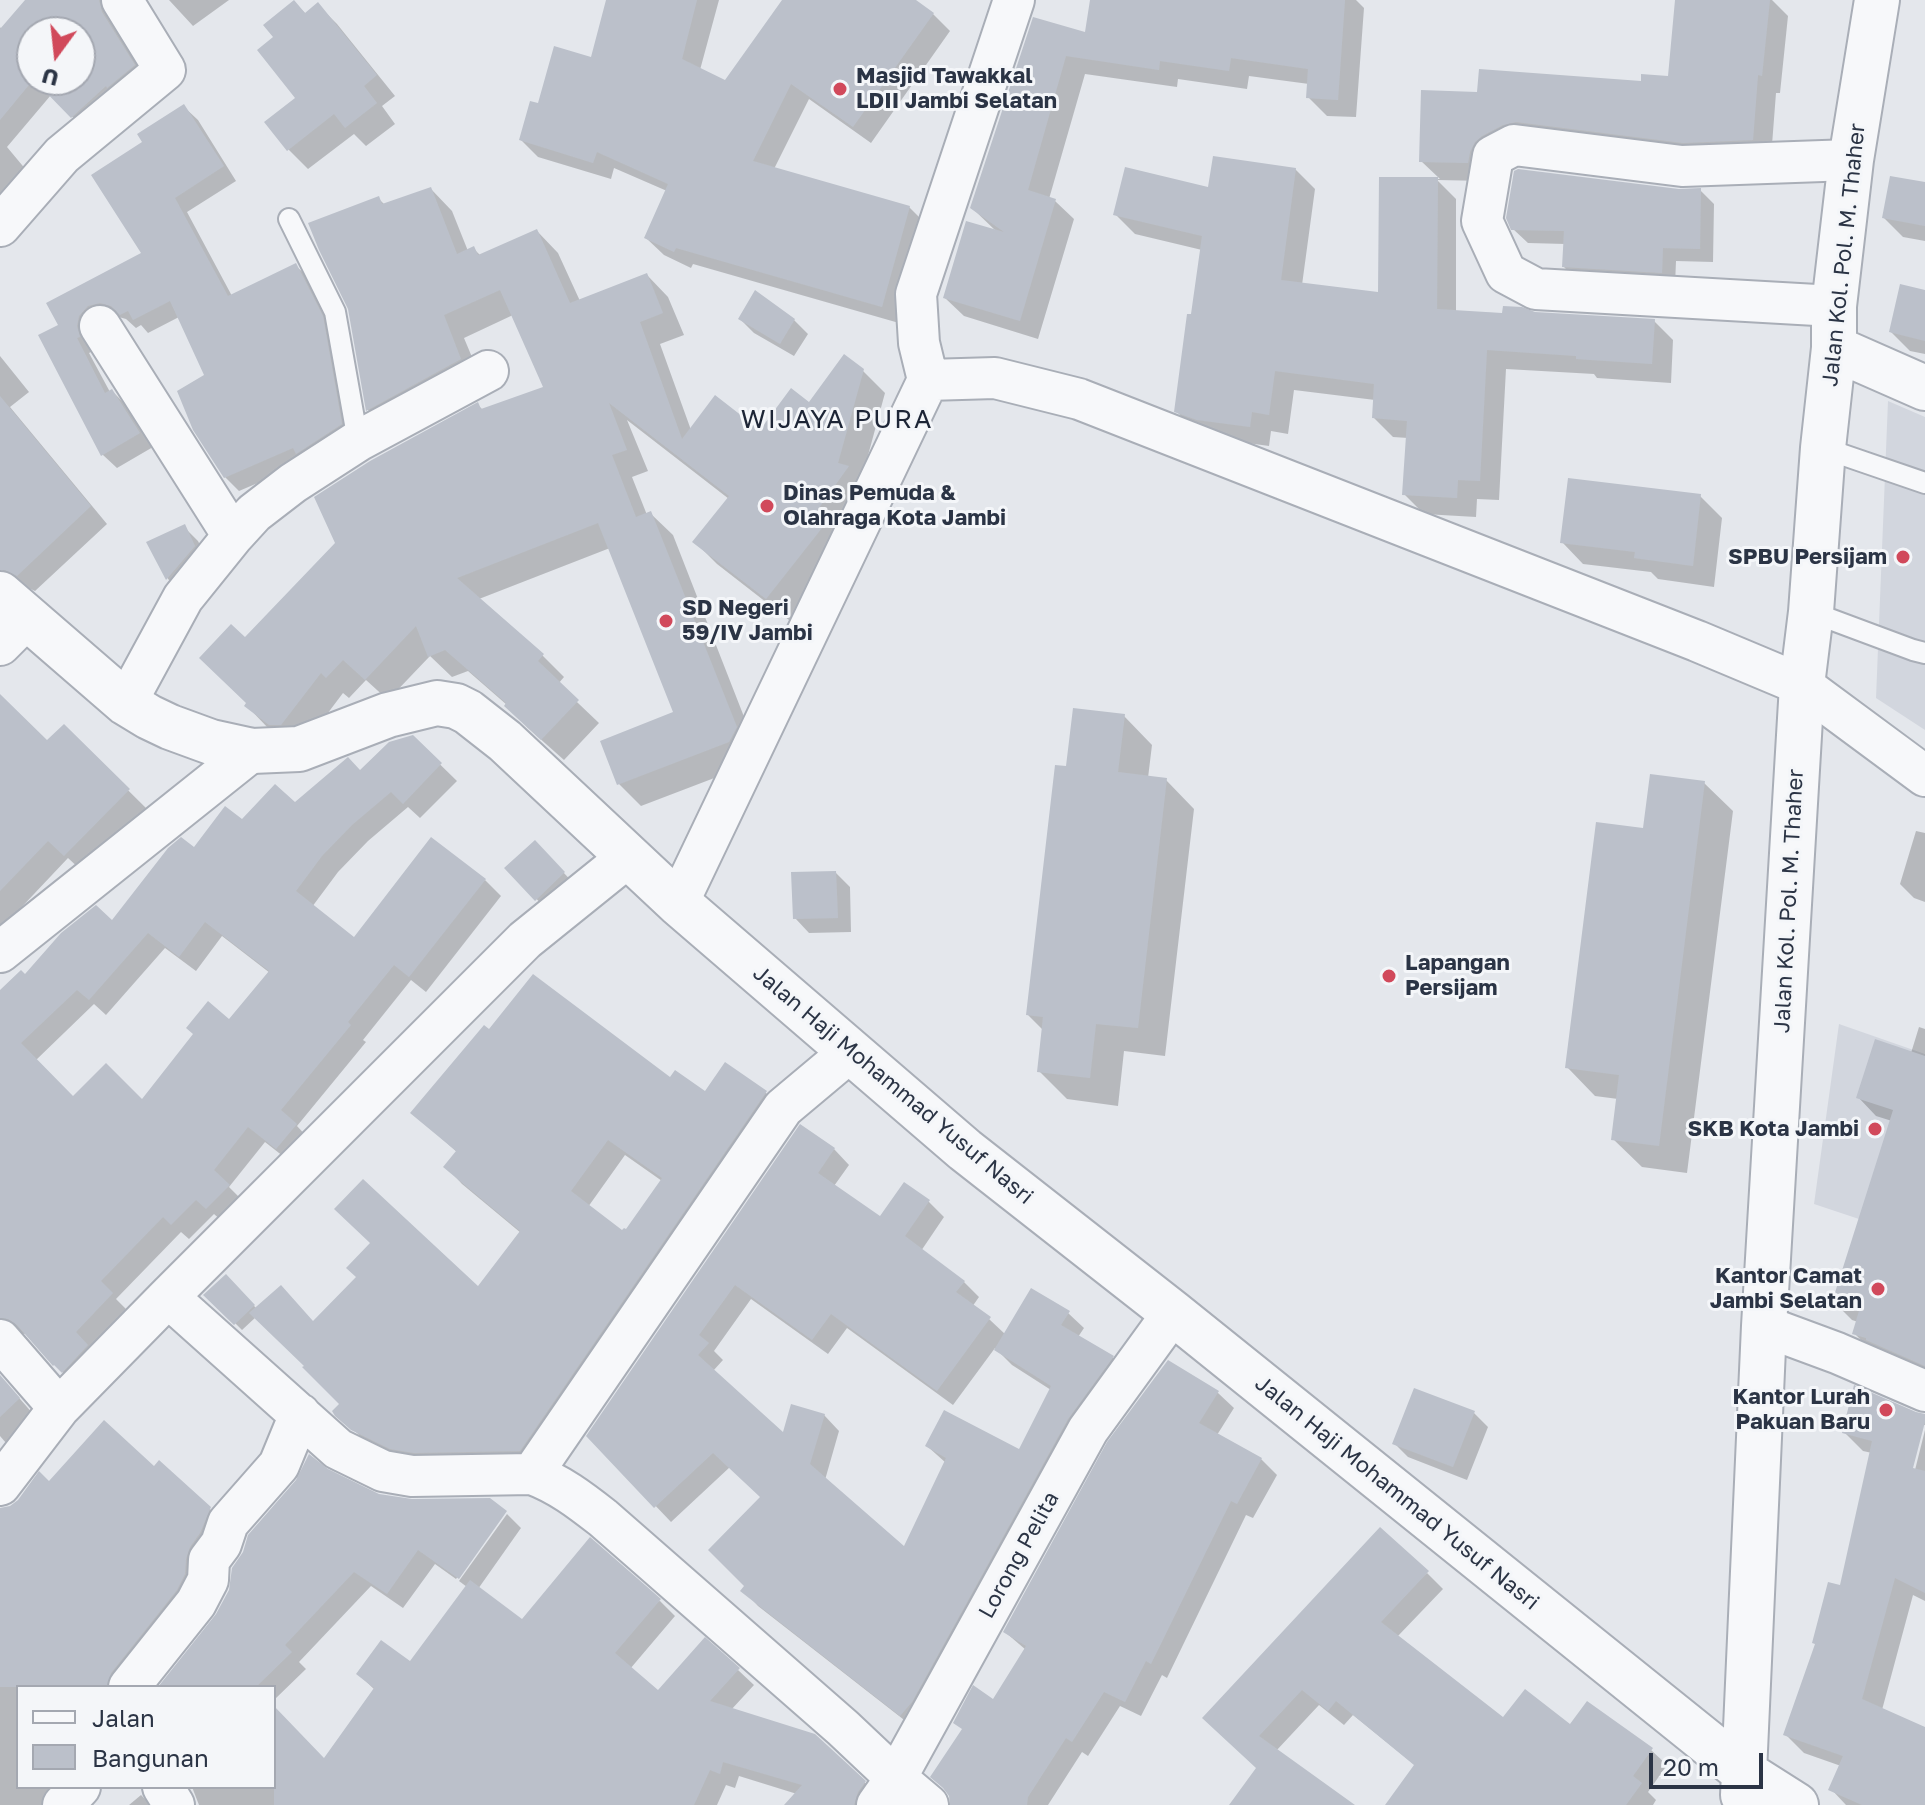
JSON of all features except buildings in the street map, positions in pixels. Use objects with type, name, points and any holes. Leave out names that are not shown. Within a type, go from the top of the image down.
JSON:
[{"type":"street","points":[[0,226],[62,155],[165,70],[122,0]]},
{"type":"street","points":[[678,903],[928,380],[919,343],[916,294],[1014,0]]},
{"type":"street","name":"Jalan Kol. Pol. M. Thaher","points":[[1743,1788],[1764,1326],[1802,685],[1851,160],[1877,0]]},
{"type":"street","points":[[1851,160],[1682,166],[1514,145],[1493,156],[1482,221],[1506,273],[1536,289],[1834,327],[1925,388]]},
{"type":"street","points":[[100,326],[233,536]]},
{"type":"street","points":[[126,703],[183,598],[254,513],[293,483],[358,441],[488,371]]},
{"type":"street","points":[[928,380],[995,378],[1079,399],[1683,635],[1802,685],[1925,776]]},
{"type":"street","name":"Jalan Haji Mohammad Yusuf Nasri","points":[[9,619],[126,703],[170,727],[211,742],[252,751],[299,749],[388,715],[437,703],[456,706],[468,712],[505,741],[678,903],[965,1150],[1173,1313],[1743,1788],[1796,1805]]},
{"type":"street","points":[[0,952],[252,751]]},
{"type":"street","points":[[0,1485],[59,1408],[525,940],[628,857]]},
{"type":"street","points":[[532,1474],[783,1108],[851,1051]]},
{"type":"street","points":[[168,1297],[338,1449],[383,1471],[412,1476],[532,1474],[567,1490],[843,1728],[886,1792],[928,1805]]},
{"type":"street","name":"Lorong Pelita","points":[[886,1792],[1088,1430],[1173,1313]]},
{"type":"street","points":[[1764,1326],[1925,1391]]},
{"type":"street","points":[[0,1340],[59,1408]]},
{"type":"street","points":[[131,1685],[196,1603],[208,1580],[209,1560],[221,1544],[228,1523],[279,1465],[300,1414]]},
{"type":"street","points":[[63,1805],[78,1789]]},
{"type":"lane","points":[[289,219],[335,312],[358,441]]},
{"type":"lane","points":[[1823,448],[1925,483]]},
{"type":"lane","points":[[1811,612],[1925,653]]},
{"type":"shaded area","name":"SPBU Persijam","points":[[1888,401],[1925,417],[1925,730],[1876,698]]},
{"type":"shaded area","name":"SKB Kota Jambi","points":[[1839,1024],[1925,1054],[1925,1241],[1814,1204]]},
{"type":"place","name":"Masjid Tawakkal LDII Jambi Selatan","points":[[840,89]]},
{"type":"place","name":"Dinas Pemuda & Olahraga Kota Jambi","points":[[767,506]]},
{"type":"place","name":"SPBU Persijam","points":[[1903,557]]},
{"type":"place","name":"SD Negeri 59/IV Jambi","points":[[666,621]]},
{"type":"place","name":"Lapangan Persijam","points":[[1389,976]]},
{"type":"place","name":"SKB Kota Jambi","points":[[1875,1129]]},
{"type":"place","name":"Kantor Camat Jambi Selatan","points":[[1878,1289]]},
{"type":"place","name":"Kantor Lurah Pakuan Baru","points":[[1886,1410]]},
{"type":"district","name":"WIJAYA PURA","points":[[837,420]]}]
